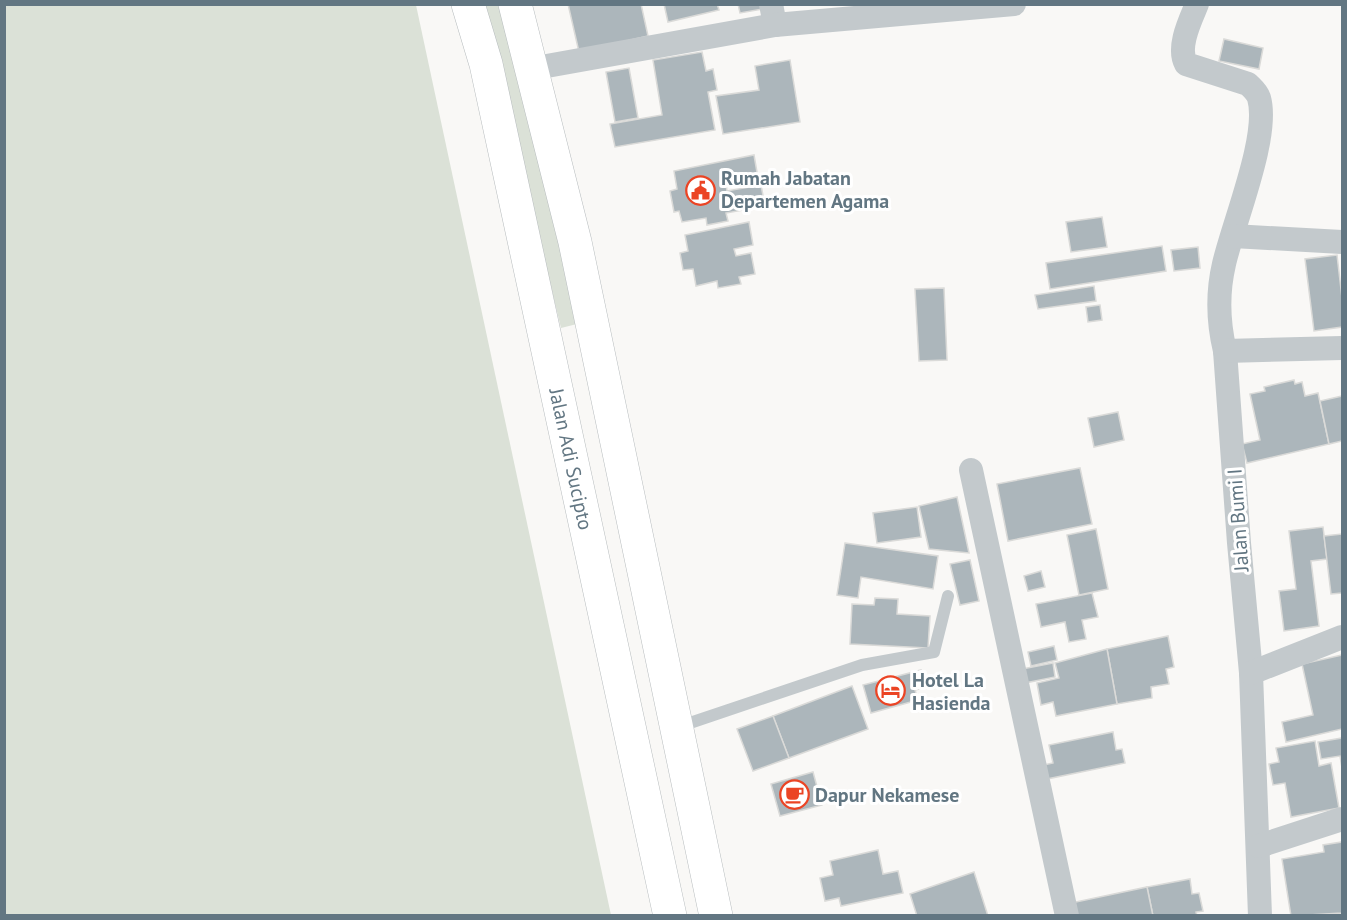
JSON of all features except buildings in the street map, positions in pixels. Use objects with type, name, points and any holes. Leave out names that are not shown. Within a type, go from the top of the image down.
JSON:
[{"type":"highway","name":"Jalan Adi Sucipto","points":[[468,4],[486,64],[670,915]]},
{"type":"highway","points":[[515,4],[575,242],[703,862],[716,915]]},
{"type":"highway","points":[[662,873],[703,862]]},
{"type":"street","points":[[530,69],[773,15],[1014,4]]},
{"type":"street","name":"Jalan Bumi I","points":[[1197,4],[1188,29],[1184,58],[1194,68],[1237,81],[1255,91],[1260,100],[1261,131],[1223,266],[1218,323],[1225,351],[1251,673],[1260,915]]},
{"type":"street","points":[[1233,236],[1342,242]]},
{"type":"street","points":[[1225,351],[1342,348]]},
{"type":"street","points":[[971,470],[1067,915]]},
{"type":"street","points":[[1251,673],[1342,637]]},
{"type":"street","points":[[1259,846],[1342,819]]},
{"type":"lane","points":[[676,727],[862,665],[934,652],[948,596]]},
{"type":"shaded area","points":[[5,4],[416,5],[611,915],[5,915]]},
{"type":"shaded area","points":[[480,5],[507,5],[581,323],[561,328],[492,44]]},
{"type":"place","name":"Rumah Jabatan Departemen Agama","points":[[700,190]]},
{"type":"place","name":"Hotel La Hasienda","points":[[891,691]]},
{"type":"place","name":"Dapur Nekamese","points":[[794,795]]}]
